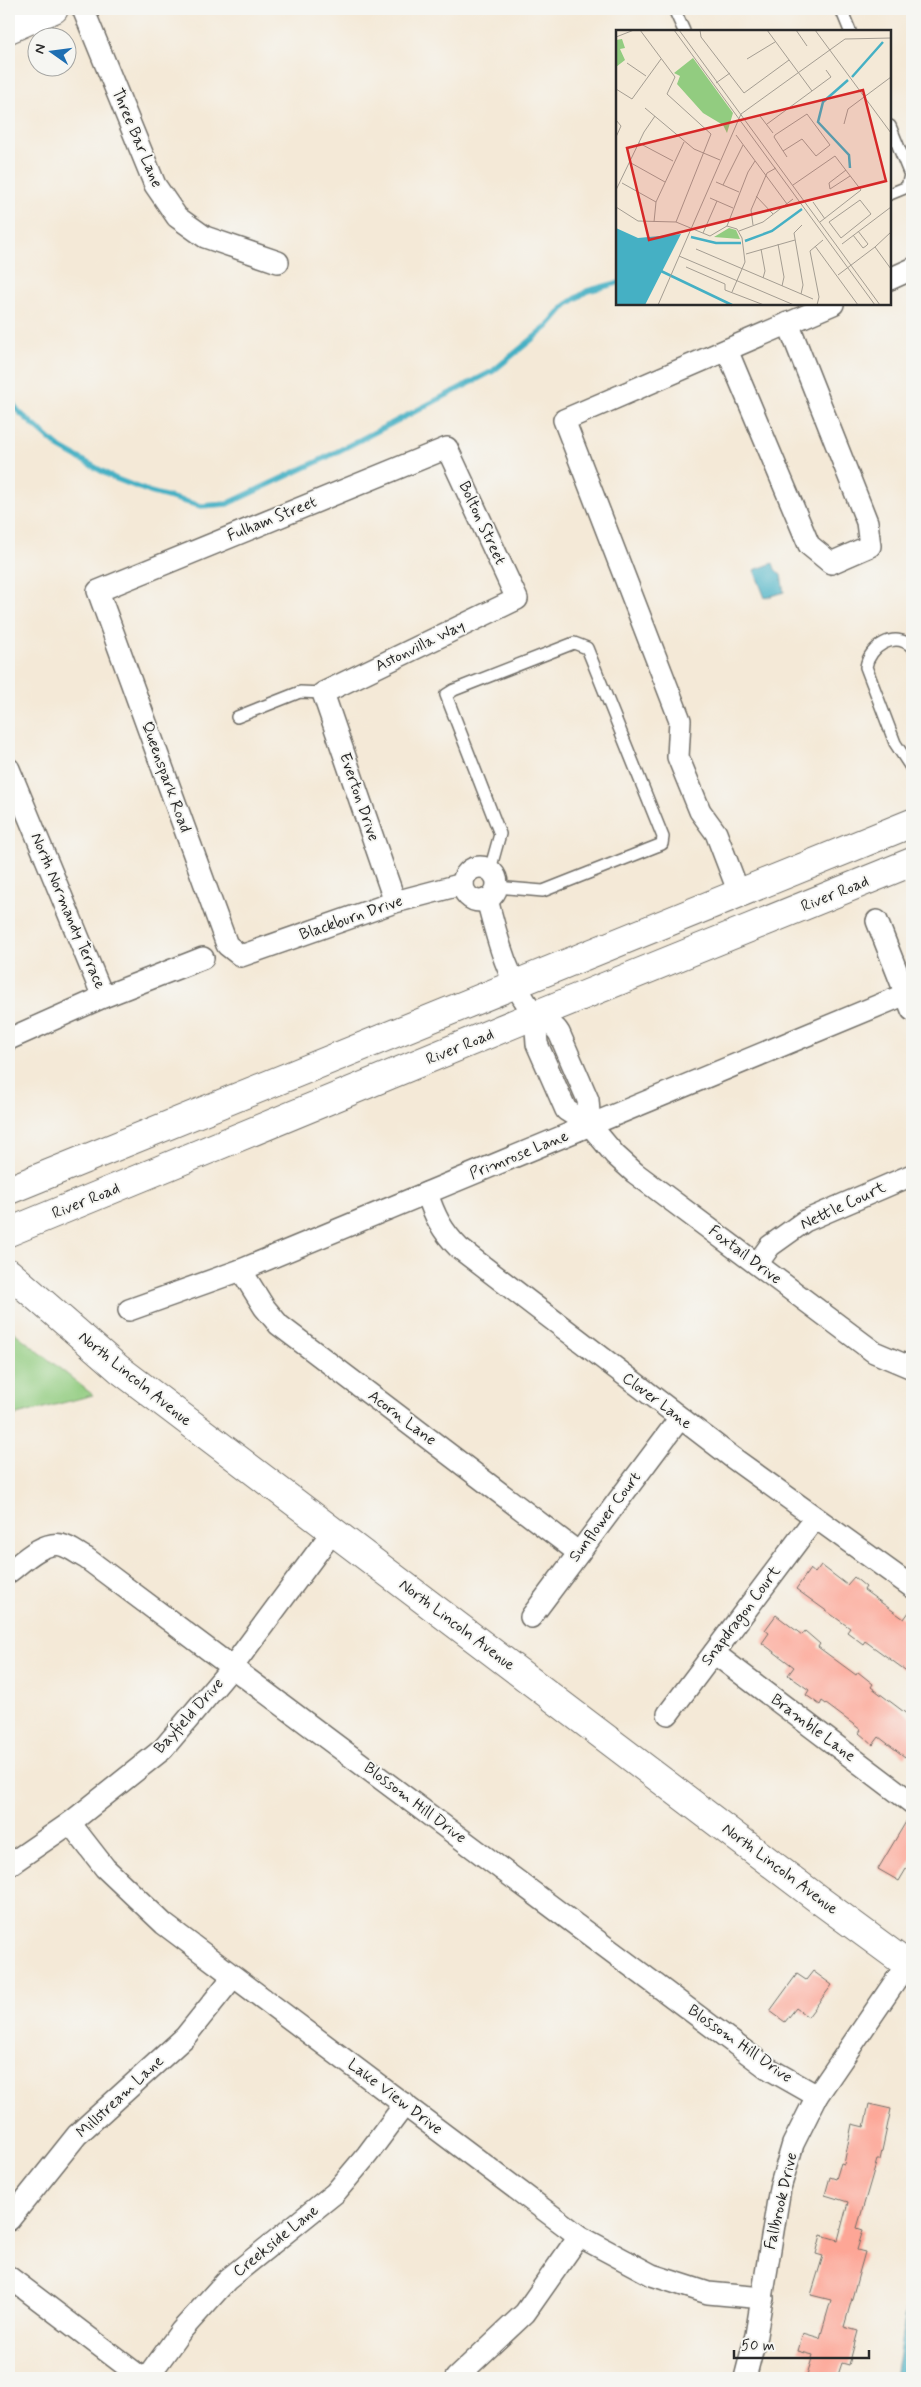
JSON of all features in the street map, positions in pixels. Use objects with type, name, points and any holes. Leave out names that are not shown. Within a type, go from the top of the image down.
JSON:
[{"type":"main road","points":[[9,29],[54,9]]},
{"type":"main road","points":[[9,1190],[912,823]]},
{"type":"main road","name":"River Road","points":[[9,1232],[912,862]]},
{"type":"main road","name":"North Lincoln Avenue","points":[[9,1273],[119,1369],[818,1899],[910,1963]]},
{"type":"street","name":"Three Bar Lane","points":[[83,9],[155,186],[177,217],[204,237],[278,262]]},
{"type":"street","points":[[891,279],[912,269]]},
{"type":"street","points":[[740,893],[716,833],[700,811],[678,757],[680,720],[564,420],[830,305]]},
{"type":"street","points":[[727,350],[808,546],[831,563],[870,546],[864,513],[788,323]]},
{"type":"street","name":"Fulham Street","points":[[98,591],[447,448]]},
{"type":"street","name":"Bolton Street","points":[[447,448],[517,599]]},
{"type":"street","name":"Queenspark Road","points":[[98,591],[226,945],[241,956]]},
{"type":"street","name":"Astonvilla Way","points":[[323,693],[517,599]]},
{"type":"street","name":"Everton Drive","points":[[323,693],[395,902]]},
{"type":"street","name":"North Normandy Terrace","points":[[9,769],[103,997]]},
{"type":"street","points":[[491,886],[476,901],[465,893],[463,884],[467,873],[472,868],[485,867],[491,886],[505,960],[516,984],[535,1015]]},
{"type":"street","name":"Blackburn Drive","points":[[241,956],[395,902],[463,884]]},
{"type":"street","points":[[878,921],[909,1002]]},
{"type":"street","points":[[9,1039],[103,997],[203,958]]},
{"type":"street","name":"Primrose Lane","points":[[129,1310],[241,1270],[590,1126],[909,1002]]},
{"type":"street","name":"Foxtail Drive","points":[[535,1015],[537,1044],[563,1072],[566,1110],[590,1126],[615,1155],[635,1173],[874,1352],[912,1368]]},
{"type":"street","name":"Nettle Court","points":[[757,1264],[770,1246],[805,1221],[912,1175]]},
{"type":"street","name":"Clover Lane","points":[[426,1193],[433,1212],[444,1232],[459,1248],[680,1418],[912,1587]]},
{"type":"street","name":"Acorn Lane","points":[[241,1270],[264,1307],[279,1325],[579,1552]]},
{"type":"street","name":"Sunflower Court","points":[[531,1617],[680,1418]]},
{"type":"street","name":"Snapdragon Court","points":[[668,1714],[815,1518]]},
{"type":"street","name":"Bayfield Drive","points":[[9,1865],[70,1823],[163,1748],[233,1666],[333,1531]]},
{"type":"street","name":"Blossom Hill Drive","points":[[9,1572],[41,1550],[52,1545],[61,1545],[86,1558],[233,1666],[766,2067],[817,2096]]},
{"type":"street","name":"Bramble Lane","points":[[714,1653],[912,1803]]},
{"type":"street","name":"Lake View Drive","points":[[70,1823],[104,1868],[164,1924],[579,2236],[652,2275],[708,2293],[763,2298]]},
{"type":"street","name":"Fallbrook Drive","points":[[745,2378],[763,2298],[780,2188],[794,2144],[817,2096],[910,1963]]},
{"type":"street","name":"Millstream Lane","points":[[9,2220],[77,2135],[185,2037],[233,1977]]},
{"type":"street","name":"Creekside Lane","points":[[147,2378],[181,2331],[227,2280],[335,2193],[367,2155],[405,2104]]},
{"type":"street","points":[[456,2378],[525,2313],[579,2236]]},
{"type":"street","points":[[9,2277],[142,2378]]},
{"type":"lane","points":[[674,9],[684,30]]},
{"type":"lane","points":[[841,9],[850,30]]},
{"type":"lane","points":[[891,128],[910,176],[907,187],[891,194]]},
{"type":"lane","points":[[910,762],[895,743],[866,667],[867,659],[877,646],[896,640],[904,641],[912,647]]},
{"type":"lane","points":[[574,643],[587,648],[663,837],[662,844],[542,891],[491,886],[500,834],[446,695],[454,690],[574,643]]},
{"type":"lane","points":[[237,717],[300,692],[323,693]]},
{"type":"green space","points":[[9,1328],[93,1395],[9,1417]]},
{"type":"water","points":[[773,563],[775,569],[781,575],[784,592],[765,598],[754,570]]},
{"type":"water","points":[[912,2273],[912,2378],[895,2378]]},
{"type":"building","points":[[821,1565],[847,1585],[854,1577],[866,1587],[864,1590],[904,1619],[912,1608],[912,1675],[865,1641],[863,1644],[847,1632],[850,1628],[796,1589],[810,1569],[815,1573]]},
{"type":"building","points":[[776,1615],[802,1635],[805,1631],[820,1644],[818,1647],[856,1675],[858,1672],[873,1684],[871,1687],[912,1718],[912,1747],[905,1757],[879,1737],[873,1745],[859,1733],[861,1730],[822,1701],[820,1705],[806,1695],[809,1690],[788,1675],[794,1667],[762,1643],[769,1633],[765,1630]]},
{"type":"building","points":[[910,1815],[912,1815],[912,1859],[899,1881],[878,1869]]},
{"type":"building","points":[[813,1971],[832,1985],[808,2017],[796,2008],[785,2022],[770,2011],[797,1974],[806,1980]]},
{"type":"building","points":[[869,2104],[891,2109],[880,2160],[877,2160],[857,2228],[863,2230],[857,2250],[865,2252],[844,2327],[858,2331],[849,2365],[842,2363],[837,2378],[806,2378],[813,2355],[798,2351],[803,2333],[820,2338],[831,2300],[811,2295],[823,2256],[816,2254],[821,2235],[838,2240],[848,2202],[825,2195],[830,2177],[836,2179],[841,2163],[844,2164],[852,2124],[864,2127]]},
{"type":"waterway","points":[[9,398],[19,412],[59,447],[114,478],[150,492],[201,506],[227,504],[323,459],[493,371],[548,326],[566,305],[587,291],[616,283]]}]
